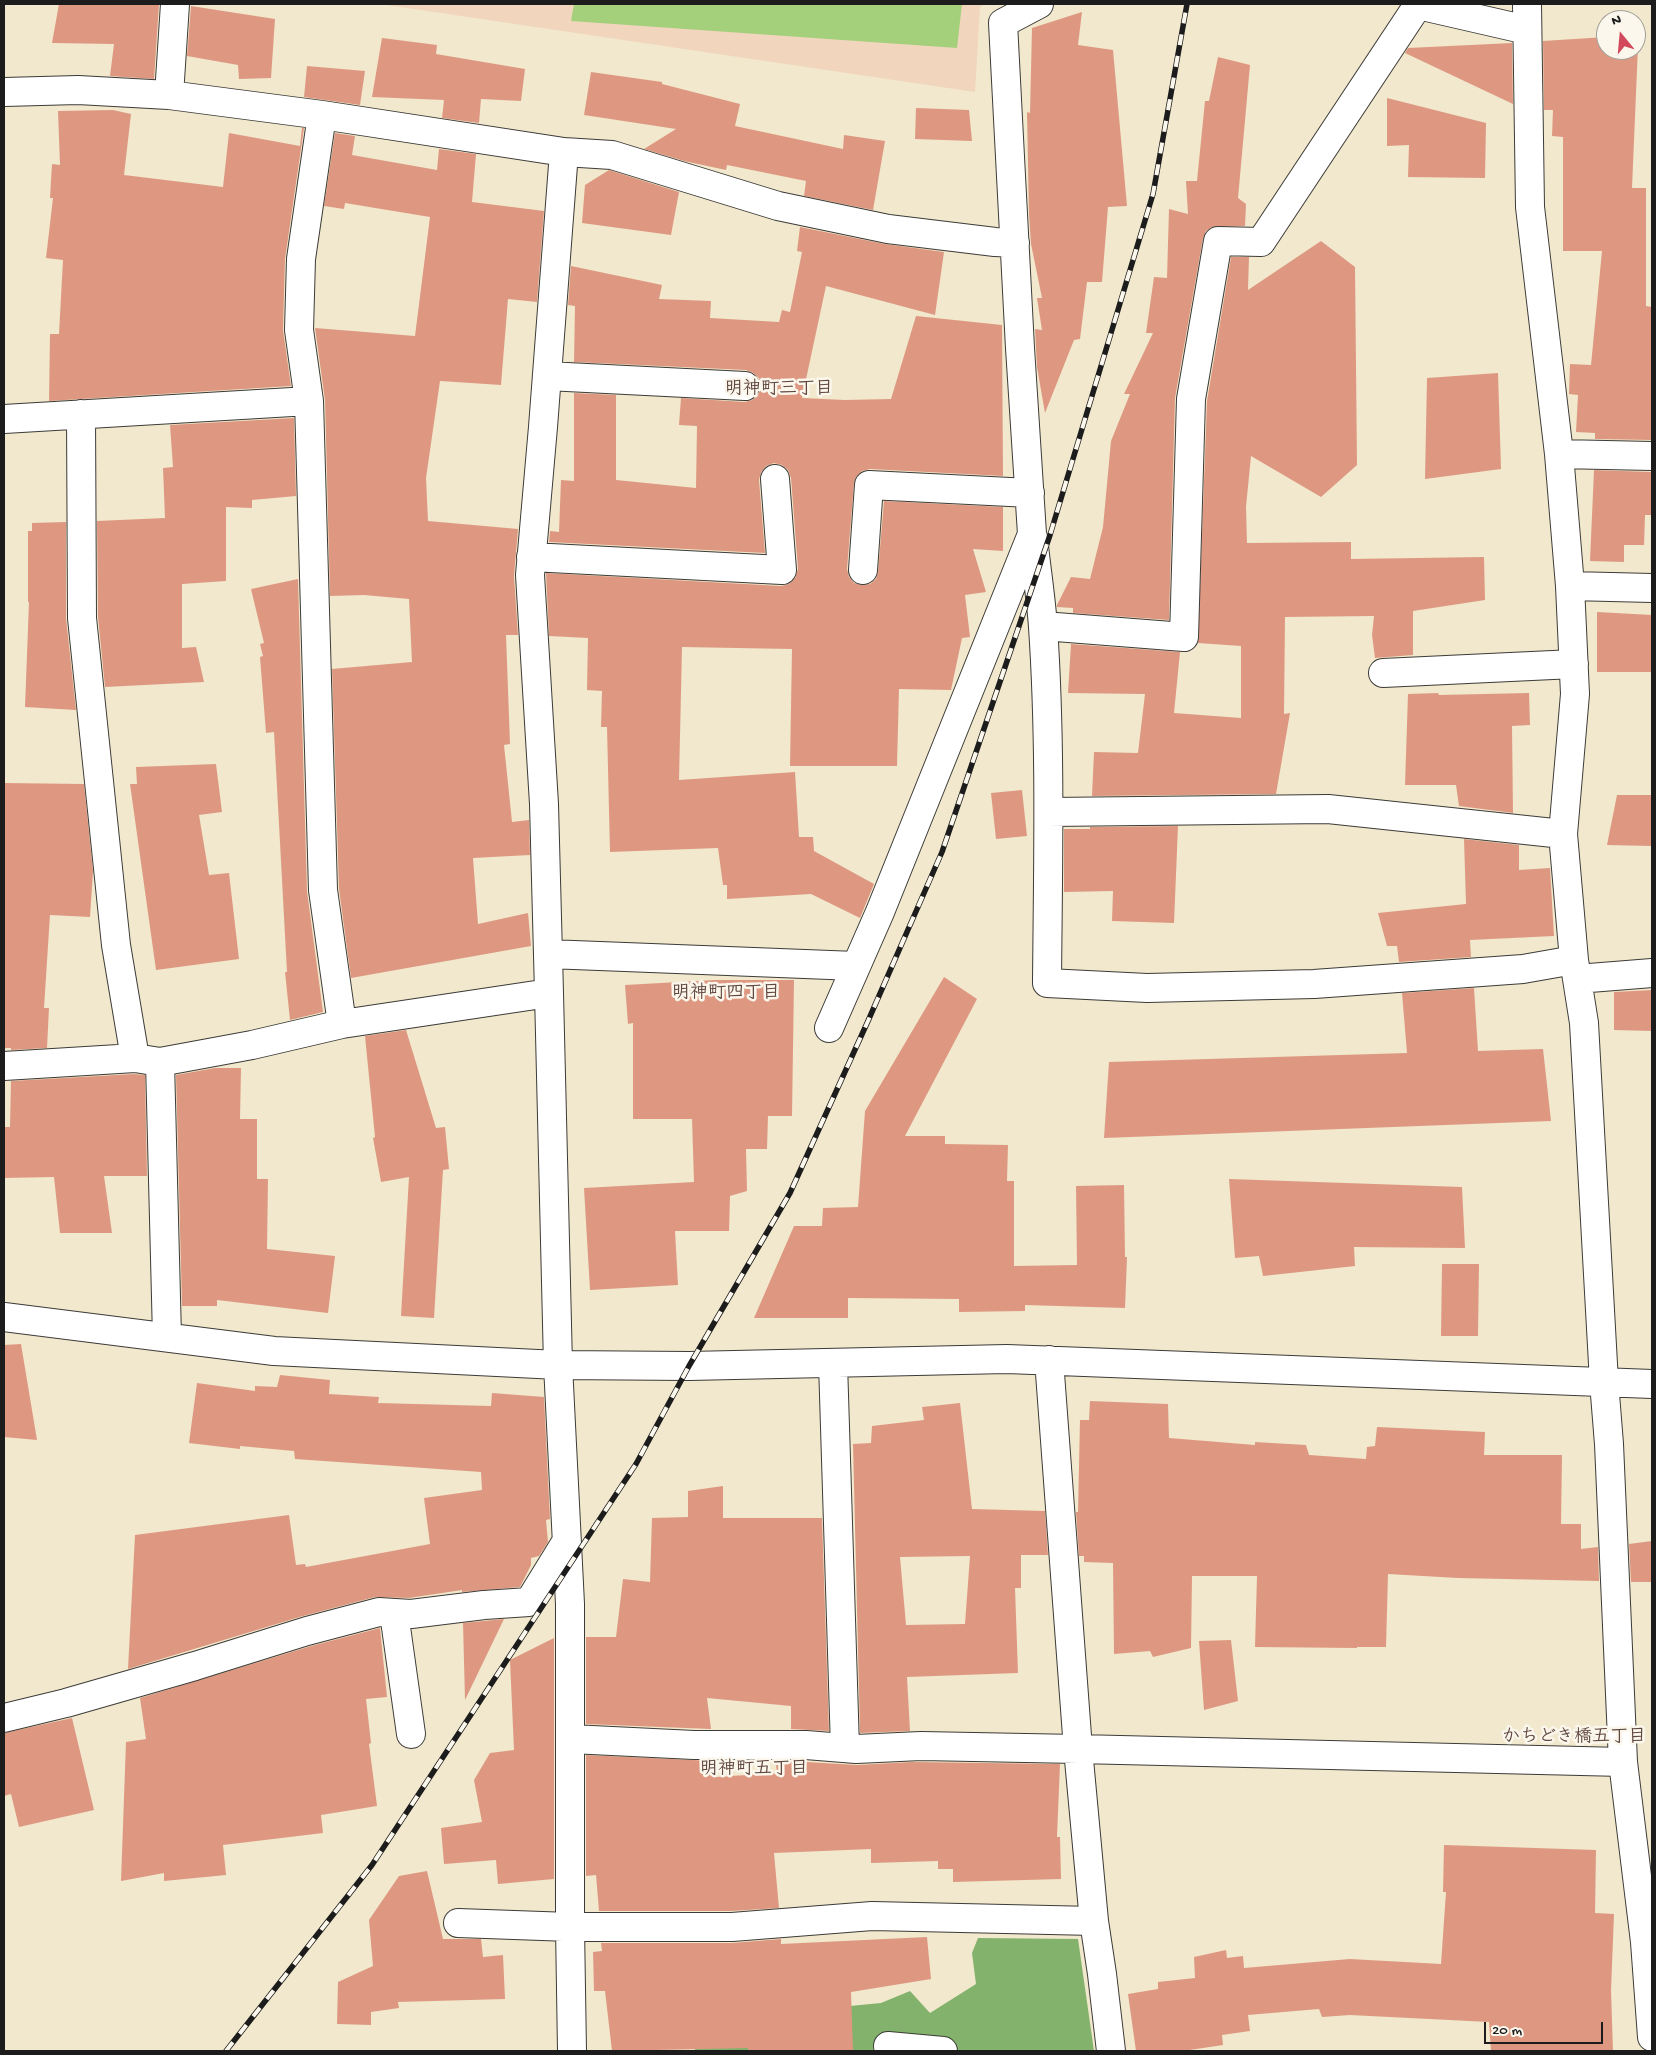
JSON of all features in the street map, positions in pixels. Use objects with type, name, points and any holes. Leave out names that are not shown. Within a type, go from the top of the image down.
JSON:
[{"type":"street","points":[[169,95],[175,4]]},
{"type":"street","points":[[1039,4],[1003,23],[1032,534],[1043,626],[1049,812],[1047,983],[1147,988],[1314,984],[1523,968],[1652,973]]},
{"type":"street","points":[[1043,626],[1184,637],[1191,399],[1218,241],[1260,242],[1418,5],[1527,17],[1530,207],[1560,454],[1574,664],[1575,694],[1563,834],[1576,970],[1584,1023],[1609,1444],[1622,1762],[1645,1942],[1652,2037]]},
{"type":"street","points":[[4,92],[78,90],[169,95],[322,115],[564,152],[612,155],[778,206],[888,229],[1015,243]]},
{"type":"street","points":[[322,115],[300,259],[299,330],[309,401],[323,890],[342,1024]]},
{"type":"street","points":[[564,152],[530,575],[544,804],[558,1365],[570,1604],[572,2051]]},
{"type":"street","points":[[547,376],[745,386]]},
{"type":"street","points":[[4,419],[309,401]]},
{"type":"street","points":[[81,414],[82,618],[116,945],[147,1060],[167,1337]]},
{"type":"street","points":[[1560,454],[1652,456]]},
{"type":"street","points":[[531,557],[782,570],[775,479]]},
{"type":"street","points":[[863,570],[869,485],[1030,493]]},
{"type":"street","points":[[829,1028],[884,903],[1032,534]]},
{"type":"street","points":[[1570,586],[1652,588]]},
{"type":"street","points":[[1383,673],[1574,664]]},
{"type":"street","points":[[1049,812],[1328,809],[1563,834]]},
{"type":"street","points":[[548,954],[856,966]]},
{"type":"street","points":[[4,1066],[147,1060],[252,1045],[342,1024],[549,993]]},
{"type":"street","points":[[4,1317],[274,1351],[558,1365],[689,1366],[1007,1359],[1652,1384]]},
{"type":"street","points":[[1049,1360],[1078,1749],[1094,1921],[1111,2051]]},
{"type":"street","points":[[833,1363],[845,1748]]},
{"type":"street","points":[[4,1718],[66,1703],[307,1631],[379,1612],[411,1614],[484,1605],[529,1602],[566,1542]]},
{"type":"street","points":[[394,1613],[411,1734]]},
{"type":"street","points":[[570,1739],[694,1745],[806,1745],[845,1748],[921,1746],[1622,1762]]},
{"type":"street","points":[[458,1923],[570,1927],[732,1927],[872,1916],[1094,1921]]},
{"type":"street","points":[[888,2046],[943,2051]]},
{"type":"shaded area","points":[[380,4],[984,4],[980,7],[975,92]]},
{"type":"green space","points":[[574,4],[962,4],[957,48],[571,21]]},
{"type":"green space","points":[[978,1938],[1078,1939],[1094,2051],[694,2051],[722,1999],[798,2011],[881,2003],[910,1991],[930,2013],[976,1984],[972,1953]]},
{"type":"building","points":[[59,4],[159,4],[154,79],[110,76],[114,44],[52,43]]},
{"type":"building","points":[[191,6],[275,19],[271,78],[239,79],[238,65],[187,56]]},
{"type":"building","points":[[1082,12],[1078,45],[1113,50],[1127,206],[1108,207],[1102,282],[1087,282],[1080,339],[1074,340],[1045,413],[1037,367],[1035,329],[1042,330],[1037,298],[1042,298],[1031,244],[1029,214],[1027,112],[1030,113],[1032,28]]},
{"type":"building","points":[[382,38],[437,45],[436,54],[525,69],[521,101],[481,99],[479,123],[442,118],[444,100],[372,97]]},
{"type":"building","points":[[1596,38],[1596,60],[1637,60],[1632,188],[1646,188],[1646,306],[1652,307],[1652,440],[1595,439],[1595,433],[1576,432],[1578,395],[1569,394],[1570,364],[1591,365],[1602,251],[1563,251],[1563,137],[1552,136],[1553,110],[1544,110],[1543,41]]},
{"type":"building","points":[[1512,43],[1513,104],[1405,53],[1408,48]]},
{"type":"building","points":[[1218,57],[1250,65],[1238,198],[1246,204],[1245,226],[1212,227],[1206,231],[1203,238],[1175,398],[1169,620],[1073,613],[1073,608],[1057,607],[1057,605],[1071,577],[1090,579],[1103,527],[1111,441],[1130,394],[1124,394],[1153,333],[1146,333],[1154,277],[1167,278],[1169,209],[1188,214],[1186,181],[1197,181],[1205,101],[1209,101]]},
{"type":"building","points":[[307,66],[365,71],[360,105],[304,97]]},
{"type":"building","points":[[591,72],[662,82],[662,84],[740,104],[735,126],[843,149],[844,135],[885,141],[873,210],[804,196],[806,181],[727,165],[726,170],[684,161],[644,149],[676,129],[584,115]]},
{"type":"building","points":[[1387,98],[1486,123],[1485,178],[1408,177],[1409,145],[1387,146]]},
{"type":"building","points":[[916,108],[969,110],[972,141],[915,139]]},
{"type":"building","points":[[113,110],[131,114],[124,175],[223,187],[229,133],[300,146],[302,128],[304,128],[285,259],[283,330],[291,386],[49,401],[50,334],[59,334],[63,260],[46,258],[53,198],[50,198],[52,164],[60,165],[58,111]]},
{"type":"building","points":[[335,133],[355,136],[352,155],[437,170],[439,149],[476,154],[472,202],[544,211],[537,302],[508,299],[501,385],[440,381],[426,478],[428,521],[518,529],[514,576],[518,635],[506,635],[510,744],[504,745],[512,822],[529,820],[530,855],[473,858],[478,924],[528,913],[531,946],[351,978],[339,889],[332,669],[412,662],[409,599],[364,595],[330,596],[325,400],[315,328],[415,336],[430,217],[345,203],[344,209],[324,206]]},
{"type":"building","points":[[609,170],[679,192],[671,235],[582,223],[585,185]]},
{"type":"building","points":[[800,227],[885,244],[944,252],[935,315],[826,286],[802,398],[845,400],[891,399],[916,316],[1002,325],[1003,476],[870,469],[862,471],[856,477],[854,483],[847,569],[849,577],[854,583],[861,585],[870,584],[876,579],[878,572],[884,501],[1003,507],[1003,551],[973,549],[986,592],[965,595],[970,637],[962,638],[951,690],[899,689],[897,766],[790,766],[792,649],[682,647],[679,780],[795,772],[799,837],[813,837],[814,851],[874,884],[860,918],[811,894],[727,899],[727,885],[723,885],[718,848],[610,852],[607,727],[601,727],[602,691],[587,690],[588,638],[549,636],[546,573],[781,586],[789,584],[795,578],[798,569],[791,478],[788,470],[782,465],[774,463],[766,466],[761,472],[759,480],[765,553],[549,542],[550,531],[559,532],[561,480],[574,481],[574,393],[616,395],[616,480],[696,488],[697,426],[679,425],[681,398],[745,402],[752,400],[758,395],[761,387],[759,378],[746,370],[574,362],[575,306],[568,305],[571,266],[662,285],[659,299],[711,301],[710,318],[779,322],[782,310],[790,312],[802,252],[797,251]]},
{"type":"building","points":[[1321,241],[1355,267],[1357,465],[1321,497],[1251,456],[1246,507],[1247,543],[1351,542],[1351,559],[1484,557],[1485,600],[1413,611],[1413,655],[1375,658],[1372,635],[1374,616],[1285,617],[1284,714],[1290,713],[1276,794],[1092,796],[1094,752],[1138,753],[1145,694],[1068,693],[1071,644],[1180,652],[1174,713],[1241,718],[1241,646],[1198,643],[1207,401],[1231,257],[1249,257],[1248,290]]},
{"type":"building","points":[[1498,373],[1501,469],[1425,479],[1427,378]]},
{"type":"building","points":[[294,418],[296,496],[252,500],[252,508],[226,507],[226,581],[182,584],[182,648],[196,647],[204,682],[105,687],[98,617],[97,521],[165,518],[163,468],[173,467],[170,425]]},
{"type":"building","points":[[1594,470],[1652,472],[1652,515],[1645,515],[1644,545],[1624,545],[1624,562],[1590,561]]},
{"type":"building","points":[[66,522],[66,618],[76,710],[25,707],[29,602],[28,531],[32,531],[32,523]]},
{"type":"building","points":[[298,579],[307,891],[323,1012],[290,1020],[285,972],[287,972],[274,732],[266,733],[260,657],[263,656],[260,644],[264,643],[251,589]]},
{"type":"building","points":[[1597,612],[1652,615],[1652,672],[1597,672]]},
{"type":"building","points":[[1438,693],[1439,695],[1529,693],[1530,725],[1512,726],[1513,813],[1459,806],[1456,785],[1405,785],[1408,694]]},
{"type":"building","points":[[216,764],[222,812],[199,815],[209,875],[229,873],[239,959],[156,970],[130,784],[137,784],[136,767]]},
{"type":"building","points":[[4,783],[84,784],[93,871],[90,917],[50,915],[44,1008],[49,1008],[47,1048],[11,1050],[11,1048],[4,1048]]},
{"type":"building","points":[[1022,790],[1027,836],[996,839],[991,793]]},
{"type":"building","points":[[1617,795],[1652,795],[1652,846],[1607,845]]},
{"type":"building","points":[[1178,826],[1174,923],[1112,921],[1113,891],[1064,892],[1064,829]]},
{"type":"building","points":[[1464,839],[1519,845],[1519,870],[1550,868],[1554,936],[1470,940],[1471,957],[1399,962],[1397,946],[1387,946],[1378,913],[1466,904]]},
{"type":"building","points":[[944,977],[977,999],[905,1136],[945,1136],[945,1144],[1008,1145],[1007,1181],[1014,1181],[1014,1266],[1077,1265],[1076,1186],[1124,1185],[1125,1257],[1127,1257],[1125,1308],[1025,1305],[1025,1311],[959,1312],[959,1299],[848,1298],[848,1318],[754,1318],[794,1226],[822,1226],[823,1208],[858,1207],[865,1111]]},
{"type":"building","points":[[715,980],[794,980],[792,1116],[768,1116],[767,1149],[746,1149],[747,1191],[730,1196],[729,1231],[675,1231],[678,1285],[590,1290],[584,1188],[694,1182],[692,1119],[633,1119],[633,1023],[628,1024],[625,985]]},
{"type":"building","points":[[1474,988],[1478,1051],[1543,1049],[1551,1121],[1104,1138],[1109,1062],[1407,1053],[1402,993]]},
{"type":"building","points":[[1652,990],[1652,1031],[1614,1030],[1614,992]]},
{"type":"building","points":[[406,1030],[436,1128],[445,1127],[449,1169],[443,1170],[434,1318],[401,1316],[409,1177],[381,1182],[373,1138],[375,1137],[365,1036]]},
{"type":"building","points":[[215,1068],[241,1068],[240,1119],[257,1119],[257,1179],[268,1179],[267,1249],[335,1256],[328,1313],[217,1300],[217,1306],[182,1306],[176,1075]]},
{"type":"building","points":[[145,1075],[147,1176],[104,1176],[112,1233],[60,1233],[54,1177],[4,1178],[4,1127],[10,1127],[11,1081]]},
{"type":"building","points":[[1229,1179],[1462,1187],[1465,1248],[1354,1247],[1355,1266],[1263,1276],[1259,1256],[1235,1258]]},
{"type":"building","points":[[1442,1264],[1479,1264],[1478,1336],[1441,1336]]},
{"type":"building","points":[[21,1344],[37,1440],[4,1437],[4,1345]]},
{"type":"building","points":[[280,1375],[330,1380],[329,1394],[379,1397],[378,1403],[491,1406],[492,1393],[544,1397],[550,1519],[546,1520],[548,1542],[539,1556],[531,1558],[531,1565],[520,1587],[462,1592],[462,1590],[409,1598],[375,1597],[303,1616],[128,1669],[135,1535],[289,1515],[296,1565],[305,1564],[306,1567],[430,1544],[424,1498],[482,1490],[481,1472],[295,1459],[294,1451],[240,1446],[240,1449],[189,1443],[197,1383],[255,1391],[255,1386],[277,1387]]},
{"type":"building","points":[[1090,1401],[1168,1404],[1169,1438],[1255,1445],[1255,1442],[1306,1445],[1309,1455],[1366,1459],[1367,1447],[1375,1446],[1377,1427],[1485,1432],[1484,1455],[1562,1455],[1561,1524],[1581,1524],[1581,1549],[1598,1547],[1599,1581],[1458,1578],[1388,1574],[1386,1647],[1255,1647],[1257,1576],[1192,1576],[1191,1648],[1153,1657],[1150,1651],[1114,1654],[1113,1563],[1084,1562],[1084,1556],[1079,1556],[1076,1512],[1078,1512],[1080,1420],[1089,1420]]},
{"type":"building","points":[[960,1403],[972,1509],[1045,1511],[1048,1555],[1021,1555],[1021,1588],[1015,1588],[1018,1673],[907,1677],[910,1731],[860,1733],[853,1444],[871,1443],[872,1426],[924,1420],[922,1407]],"holes":[[[970,1556],[965,1624],[906,1625],[900,1557]]]},
{"type":"building","points":[[723,1486],[723,1518],[822,1518],[829,1731],[791,1729],[791,1706],[707,1698],[711,1729],[586,1724],[586,1637],[616,1637],[623,1579],[650,1582],[652,1518],[688,1517],[688,1491]]},
{"type":"building","points":[[1652,1541],[1652,1582],[1631,1582],[1629,1544]]},
{"type":"building","points":[[504,1619],[465,1700],[463,1623]]},
{"type":"building","points":[[380,1628],[387,1697],[366,1699],[371,1743],[369,1744],[377,1806],[321,1815],[323,1833],[223,1845],[226,1875],[164,1881],[164,1873],[121,1881],[126,1742],[146,1739],[140,1698],[311,1646]]},
{"type":"building","points":[[554,1638],[554,1879],[498,1884],[496,1860],[444,1864],[441,1828],[482,1822],[474,1780],[490,1753],[514,1750],[510,1660]]},
{"type":"building","points":[[1231,1640],[1238,1701],[1204,1710],[1199,1641]]},
{"type":"building","points":[[72,1718],[94,1810],[19,1827],[11,1794],[4,1796],[4,1733]]},
{"type":"building","points":[[586,1755],[714,1761],[716,1777],[777,1773],[776,1764],[790,1761],[857,1765],[911,1762],[1060,1764],[1057,1837],[1060,1837],[1061,1879],[953,1882],[953,1869],[938,1869],[938,1861],[871,1863],[871,1849],[774,1853],[779,1908],[731,1911],[599,1911],[596,1875],[586,1876]]},
{"type":"building","points":[[1444,1845],[1596,1850],[1595,1913],[1614,1914],[1611,1991],[1613,2051],[1491,2051],[1489,2022],[1350,2015],[1322,2017],[1319,2009],[1248,2015],[1250,2031],[1222,2035],[1223,2045],[1183,2051],[1136,2051],[1128,1994],[1158,1989],[1158,1982],[1195,1978],[1194,1957],[1226,1950],[1227,1958],[1243,1956],[1244,1968],[1350,1959],[1441,1964],[1446,1892],[1443,1892]]},
{"type":"building","points":[[427,1871],[443,1939],[481,1939],[483,1957],[503,1955],[505,1999],[398,2002],[399,2008],[371,2012],[371,2025],[337,2024],[338,1982],[373,1966],[369,1920],[399,1876]]},
{"type":"building","points":[[927,1937],[931,1979],[851,1992],[853,2051],[748,2051],[748,2048],[612,2051],[605,1991],[594,1991],[593,1952],[602,1951],[601,1943],[732,1943],[781,1939],[781,1944]]},
{"type":"railway","points":[[226,2051],[372,1865],[636,1464],[689,1366],[790,1193],[942,852],[1050,535],[1153,194],[1187,4]]},
{"type":"district","name":"明神町三丁目","points":[[779,390]]},
{"type":"district","name":"明神町四丁目","points":[[726,994]]},
{"type":"district","name":"かちどき橋五丁目","points":[[1574,1738]]},
{"type":"district","name":"明神町五丁目","points":[[754,1770]]}]
